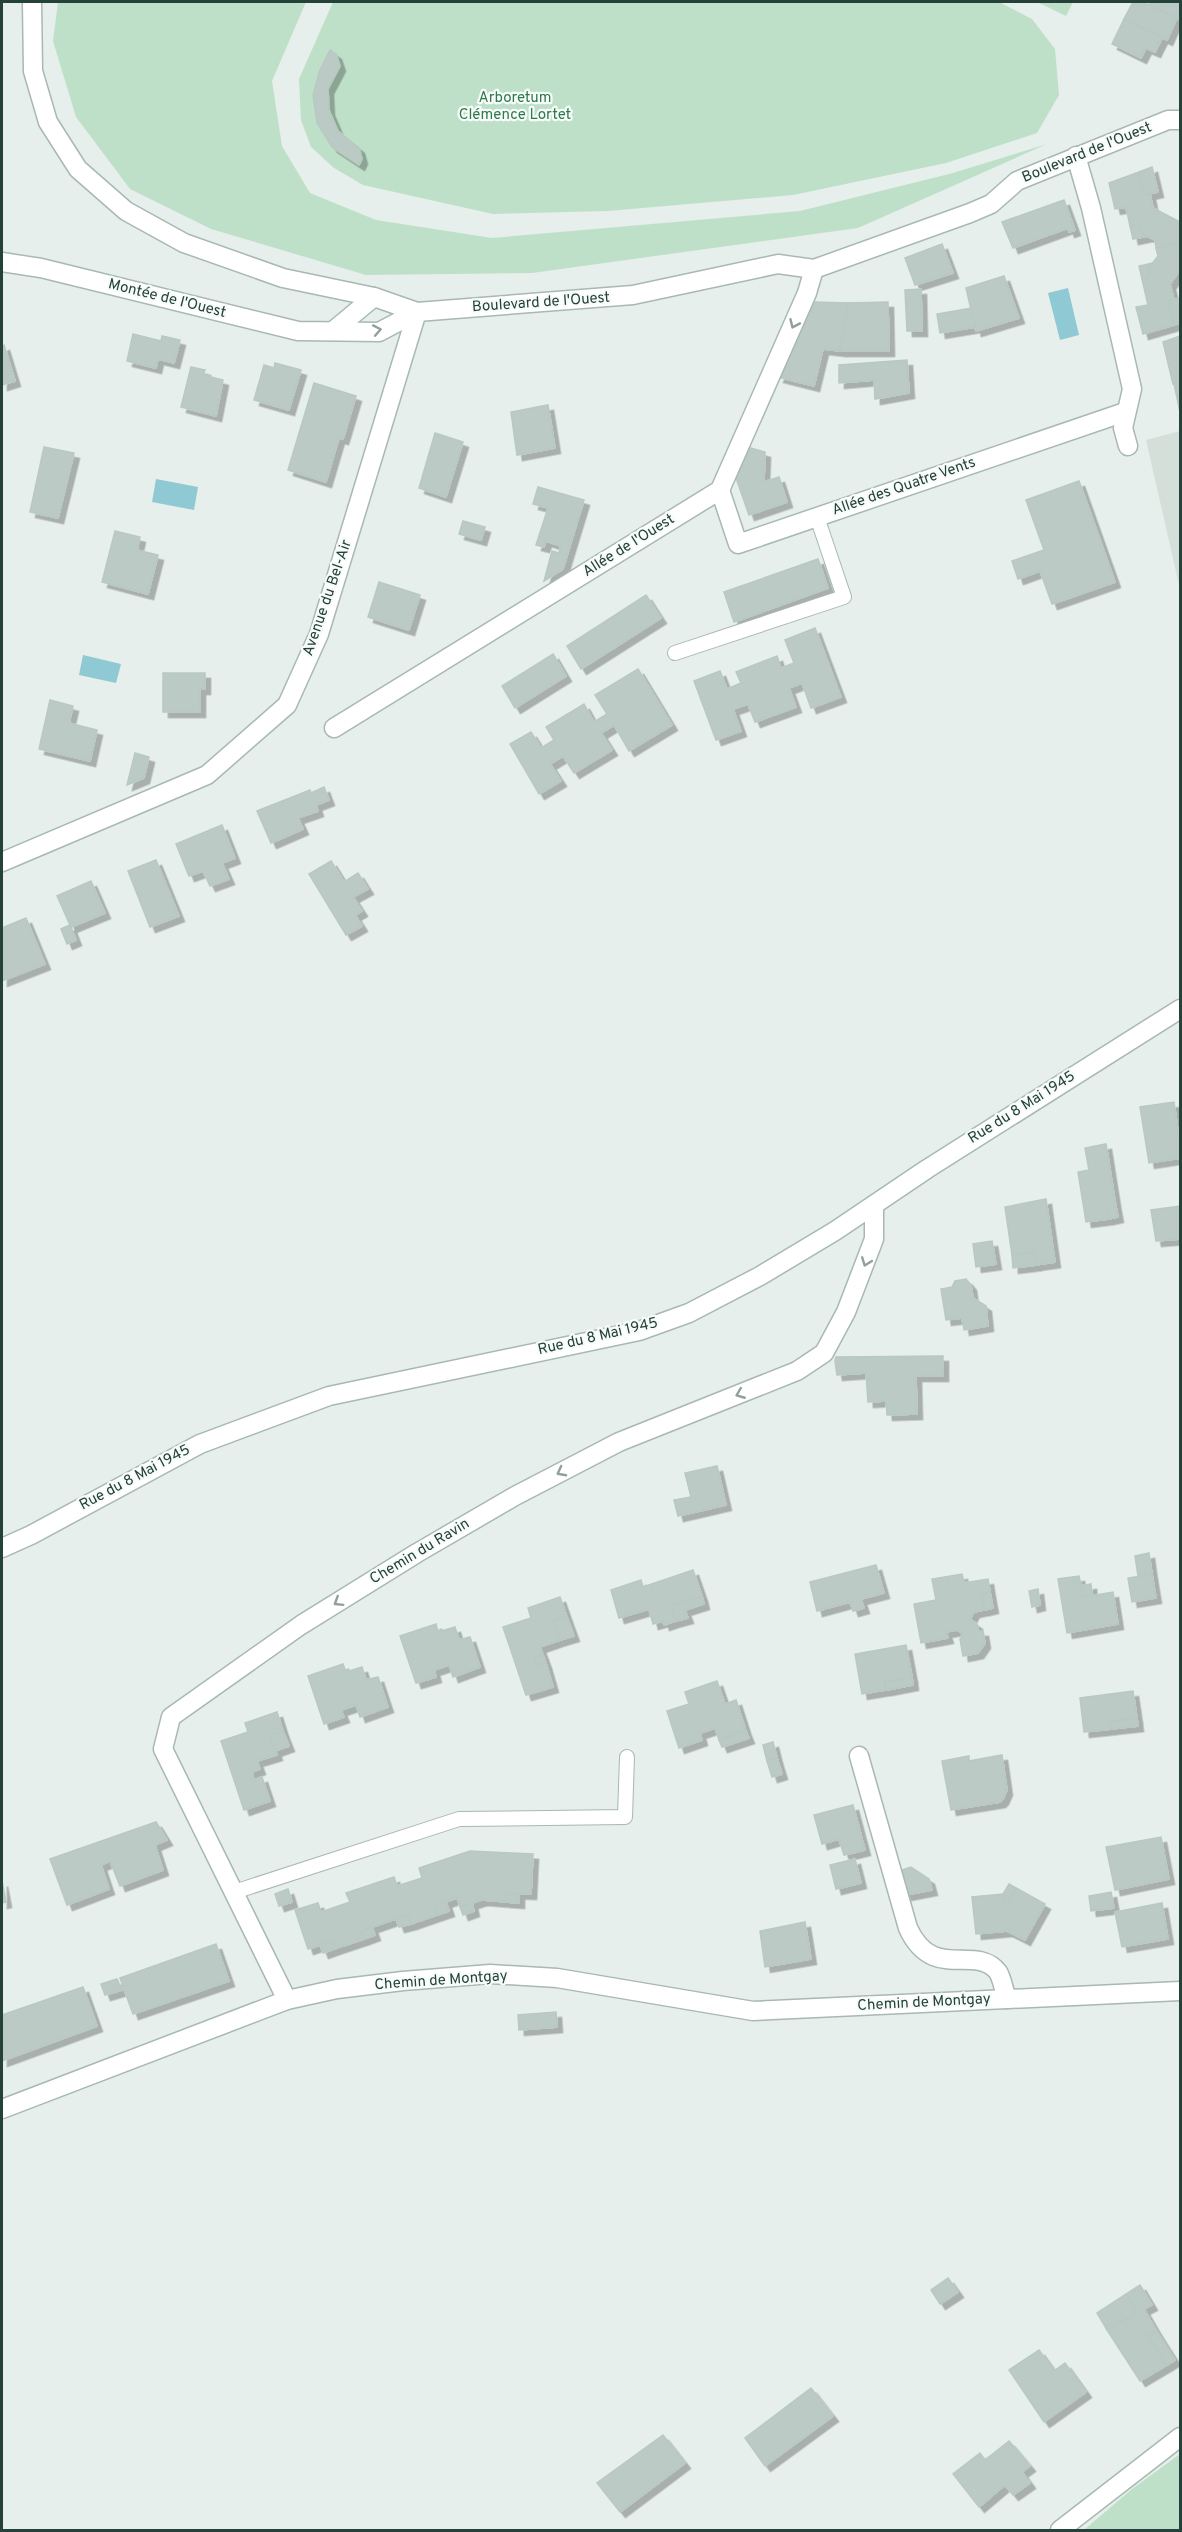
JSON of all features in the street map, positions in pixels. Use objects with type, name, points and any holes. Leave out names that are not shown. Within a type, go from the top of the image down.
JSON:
[{"type":"street","name":"Boulevard de l'Ouest","points":[[32,2],[33,71],[48,122],[78,169],[126,212],[184,243],[272,274],[374,297],[417,312],[633,296],[778,264],[814,269],[991,204],[1017,181],[1168,120],[1180,120]]},
{"type":"street","points":[[1076,156],[1091,208],[1132,389],[1123,428],[1128,446]]},
{"type":"street","name":"Montée de l'Ouest","points":[[2,262],[41,267],[298,331],[379,332],[417,312]]},
{"type":"street","points":[[720,490],[807,293],[814,269]]},
{"type":"street","points":[[333,331],[374,297]]},
{"type":"street","name":"Avenue du Bel-Air","points":[[2,862],[207,775],[287,705],[319,634],[417,312]]},
{"type":"street","name":"Allée des Quatre Vents","points":[[720,490],[738,544],[1125,412]]},
{"type":"street","name":"Allée de l'Ouest","points":[[334,728],[720,490]]},
{"type":"street","name":"Rue du 8 Mai 1945","points":[[2,1548],[31,1535],[200,1444],[330,1396],[639,1331],[690,1313],[760,1276],[835,1231],[1180,1009]]},
{"type":"street","name":"Chemin du Ravin","points":[[287,2000],[163,1749],[171,1717],[301,1625],[515,1496],[619,1442],[797,1371],[824,1353],[846,1312],[874,1239],[874,1205]]},
{"type":"street","name":"Chemin de Montgay","points":[[859,1756],[908,1928],[915,1944],[932,1957],[983,1962],[998,1972],[1007,1999]]},
{"type":"street","name":"Chemin de Montgay","points":[[2,2109],[287,2000],[337,1989],[404,1981],[490,1974],[557,1978],[753,2011],[1180,1991]]},
{"type":"street","points":[[1060,2530],[1180,2437]]},
{"type":"lane","points":[[675,653],[844,597],[817,516]]},
{"type":"lane","points":[[234,1892],[459,1819],[625,1817],[627,1757]]},
{"type":"shaded area","points":[[1180,431],[1180,589],[1146,440]]},
{"type":"green space","points":[[58,2],[306,2],[272,81],[282,146],[310,193],[376,220],[492,238],[800,211],[953,173],[1047,144],[858,228],[532,273],[366,275],[211,229],[130,189],[76,117],[53,41]]},
{"type":"green space","name":"Arboretum Clémence Lortet","points":[[333,2],[999,2],[1032,19],[1055,49],[1059,95],[1037,133],[946,163],[793,195],[608,211],[493,214],[363,185],[334,168],[311,147],[301,120],[299,79]]},
{"type":"green space","points":[[1037,2],[1073,2],[1066,16]]},
{"type":"green space","points":[[1180,2454],[1180,2530],[1084,2530],[1132,2489]]},
{"type":"water","points":[[1068,288],[1079,335],[1060,340],[1048,293]]},
{"type":"water","points":[[156,479],[198,487],[194,510],[152,502]]},
{"type":"water","points":[[83,655],[121,664],[116,683],[79,675]]},
{"type":"building","points":[[1133,2],[1143,2],[1177,18],[1167,40],[1124,19]]},
{"type":"building","points":[[1151,2],[1180,2],[1180,20],[1149,5]]},
{"type":"building","points":[[1124,19],[1162,38],[1155,52],[1146,48],[1141,58],[1112,44]]},
{"type":"building","points":[[330,50],[336,54],[340,66],[328,89],[329,110],[338,131],[359,148],[362,159],[359,165],[332,147],[317,123],[313,95],[320,70]]},
{"type":"building","points":[[1152,167],[1158,192],[1144,195],[1139,172]]},
{"type":"building","points":[[1139,172],[1144,195],[1150,194],[1153,208],[1180,222],[1180,243],[1156,248],[1155,240],[1140,232],[1139,224],[1130,226],[1126,207],[1115,209],[1109,183]]},
{"type":"building","points":[[1064,200],[1075,230],[1069,232],[1068,228],[1013,248],[1002,222]]},
{"type":"building","points":[[1139,224],[1140,232],[1148,236],[1133,239],[1130,226]]},
{"type":"building","points":[[1180,243],[1180,270],[1170,284],[1174,300],[1169,301],[1174,325],[1143,334],[1136,307],[1148,305],[1142,279],[1150,278],[1148,269],[1158,256],[1156,248]]},
{"type":"building","points":[[942,244],[953,273],[915,285],[905,258]]},
{"type":"building","points":[[1153,263],[1148,269],[1150,278],[1142,279],[1139,266]]},
{"type":"building","points":[[1004,276],[1019,318],[976,331],[966,288]]},
{"type":"building","points":[[921,289],[922,331],[907,331],[905,290]]},
{"type":"building","points":[[1180,298],[1180,323],[1174,325],[1169,301]]},
{"type":"building","points":[[813,302],[848,303],[840,351],[823,349],[814,386],[778,377]]},
{"type":"building","points":[[888,302],[889,351],[840,351],[848,303]]},
{"type":"building","points":[[971,308],[976,327],[940,333],[937,314]]},
{"type":"building","points":[[133,334],[161,341],[162,336],[180,340],[174,363],[158,359],[156,368],[127,361]]},
{"type":"building","points":[[1180,336],[1180,382],[1173,384],[1163,342]]},
{"type":"building","points":[[4,345],[15,381],[2,385],[2,346]]},
{"type":"building","points":[[907,360],[909,393],[875,399],[874,380],[839,383],[839,365]]},
{"type":"building","points":[[275,363],[301,370],[289,410],[254,400],[264,365],[274,368]]},
{"type":"building","points":[[191,367],[205,370],[203,375],[223,380],[216,416],[181,407]]},
{"type":"building","points":[[1180,382],[1180,412],[1174,384]]},
{"type":"building","points":[[314,383],[356,396],[343,439],[339,438],[326,482],[288,470]]},
{"type":"building","points":[[548,405],[555,448],[517,455],[511,412]]},
{"type":"building","points":[[435,433],[463,442],[446,497],[419,488]]},
{"type":"building","points":[[44,447],[74,453],[58,518],[30,512]]},
{"type":"building","points":[[747,447],[765,452],[764,482],[779,477],[787,502],[749,515],[735,475]]},
{"type":"building","points":[[1079,481],[1115,582],[1052,604],[1040,571],[1018,579],[1012,561],[1044,550],[1026,500]]},
{"type":"building","points":[[538,487],[584,500],[563,569],[544,581],[552,551],[559,553],[561,546],[546,541],[544,547],[536,545],[548,508],[533,504]]},
{"type":"building","points":[[463,521],[485,527],[481,540],[459,534]]},
{"type":"building","points":[[115,531],[140,537],[137,550],[158,555],[148,594],[102,582]]},
{"type":"building","points":[[818,559],[828,588],[734,622],[724,592]]},
{"type":"building","points":[[379,582],[420,595],[409,630],[368,617]]},
{"type":"building","points":[[646,595],[661,618],[581,669],[567,646]]},
{"type":"building","points":[[815,628],[841,697],[811,708],[802,683],[789,688],[796,707],[755,722],[748,704],[733,709],[741,731],[716,740],[694,681],[720,671],[727,689],[741,683],[736,672],[777,656],[781,668],[794,663],[785,640]]},
{"type":"building","points":[[553,654],[566,676],[515,708],[502,686]]},
{"type":"building","points":[[638,669],[672,725],[629,751],[614,725],[601,733],[612,750],[574,773],[563,756],[550,764],[561,781],[539,794],[510,744],[531,732],[541,748],[554,740],[546,727],[584,704],[594,722],[607,714],[595,695]]},
{"type":"building","points":[[163,673],[205,673],[205,689],[200,689],[200,712],[163,712]]},
{"type":"building","points":[[50,700],[73,706],[69,723],[97,730],[90,761],[39,749]]},
{"type":"building","points":[[135,753],[149,757],[144,778],[127,785]]},
{"type":"building","points":[[324,787],[329,800],[316,805],[318,811],[298,818],[303,829],[271,843],[257,811],[310,790],[311,793]]},
{"type":"building","points":[[222,825],[235,858],[222,863],[229,879],[210,886],[203,871],[189,876],[176,844]]},
{"type":"building","points":[[156,860],[179,916],[150,927],[128,871]]},
{"type":"building","points":[[331,861],[344,882],[358,873],[368,889],[353,897],[362,911],[355,915],[362,926],[346,935],[309,874]]},
{"type":"building","points":[[91,881],[105,913],[71,927],[76,940],[67,944],[61,929],[70,925],[57,896]]},
{"type":"building","points":[[26,918],[45,964],[2,981],[2,928]]},
{"type":"building","points":[[1174,1102],[1178,1131],[1180,1130],[1180,1158],[1149,1163],[1140,1107]]},
{"type":"building","points":[[1106,1144],[1116,1207],[1106,1209],[1108,1219],[1086,1222],[1078,1172],[1089,1170],[1085,1148]]},
{"type":"building","points":[[1046,1199],[1055,1262],[1036,1265],[1034,1252],[1012,1255],[1005,1207]]},
{"type":"building","points":[[1180,1206],[1180,1239],[1156,1241],[1151,1210]]},
{"type":"building","points":[[1116,1207],[1118,1217],[1108,1219],[1106,1209]]},
{"type":"building","points":[[992,1241],[996,1264],[976,1267],[973,1244]]},
{"type":"building","points":[[1034,1252],[1036,1265],[1013,1268],[1012,1255]]},
{"type":"building","points":[[966,1279],[971,1285],[973,1298],[986,1306],[988,1326],[964,1330],[962,1318],[946,1320],[941,1289],[952,1287],[955,1281]]},
{"type":"building","points":[[943,1356],[943,1376],[916,1376],[917,1414],[887,1415],[886,1401],[868,1402],[866,1373],[837,1375],[835,1361],[836,1357]]},
{"type":"building","points":[[717,1466],[726,1505],[678,1516],[674,1500],[691,1497],[685,1473]]},
{"type":"building","points":[[1149,1553],[1152,1574],[1138,1576],[1135,1556]]},
{"type":"building","points":[[876,1565],[884,1593],[861,1599],[864,1608],[853,1611],[850,1602],[817,1611],[810,1582]]},
{"type":"building","points":[[693,1570],[702,1596],[671,1606],[676,1621],[664,1625],[663,1621],[653,1624],[649,1609],[619,1618],[611,1590],[641,1580],[643,1587]]},
{"type":"building","points":[[962,1574],[964,1583],[988,1579],[990,1592],[981,1594],[984,1610],[974,1612],[970,1619],[977,1624],[978,1631],[983,1631],[985,1643],[978,1653],[963,1656],[960,1639],[963,1634],[957,1630],[946,1632],[948,1638],[921,1643],[914,1604],[936,1600],[932,1579]]},
{"type":"building","points":[[1152,1574],[1156,1598],[1132,1602],[1128,1578]]},
{"type":"building","points":[[1079,1576],[1083,1597],[1113,1592],[1118,1624],[1067,1633],[1058,1579]]},
{"type":"building","points":[[1091,1584],[1092,1595],[1083,1597],[1081,1586]]},
{"type":"building","points":[[1038,1589],[1040,1605],[1032,1607],[1029,1591]]},
{"type":"building","points":[[990,1592],[993,1608],[984,1610],[981,1594]]},
{"type":"building","points":[[702,1596],[704,1604],[685,1610],[688,1618],[676,1621],[671,1606]]},
{"type":"building","points":[[560,1597],[567,1617],[553,1621],[560,1640],[540,1647],[543,1655],[534,1658],[537,1666],[546,1663],[553,1687],[526,1695],[503,1627],[531,1618],[528,1608]]},
{"type":"building","points":[[567,1617],[574,1636],[560,1640],[553,1621]]},
{"type":"building","points":[[436,1624],[438,1632],[455,1627],[459,1640],[470,1637],[480,1667],[453,1677],[449,1665],[434,1670],[436,1677],[416,1683],[400,1636]]},
{"type":"building","points":[[906,1645],[912,1677],[885,1682],[886,1690],[862,1694],[855,1654]]},
{"type":"building","points":[[543,1655],[546,1663],[537,1666],[534,1658]]},
{"type":"building","points":[[343,1664],[346,1672],[362,1667],[366,1680],[378,1677],[388,1707],[360,1717],[356,1705],[341,1710],[344,1717],[324,1724],[308,1676]]},
{"type":"building","points":[[912,1677],[913,1685],[886,1690],[885,1682]]},
{"type":"building","points":[[717,1681],[725,1704],[736,1700],[746,1731],[719,1740],[715,1728],[700,1733],[702,1740],[679,1748],[667,1711],[689,1704],[685,1692]]},
{"type":"building","points":[[1133,1691],[1137,1718],[1110,1722],[1111,1729],[1084,1732],[1080,1698]]},
{"type":"building","points":[[277,1712],[283,1731],[270,1735],[277,1755],[257,1761],[260,1769],[252,1772],[254,1780],[262,1777],[270,1801],[244,1810],[221,1741],[248,1732],[245,1723]]},
{"type":"building","points":[[1137,1718],[1138,1726],[1111,1729],[1110,1722]]},
{"type":"building","points":[[283,1731],[289,1746],[275,1751],[270,1735]]},
{"type":"building","points":[[746,1731],[749,1738],[722,1747],[719,1740]]},
{"type":"building","points":[[773,1742],[777,1758],[767,1761],[763,1745]]},
{"type":"building","points":[[1002,1755],[1007,1790],[1003,1799],[1000,1802],[951,1810],[942,1761],[969,1756],[969,1761]]},
{"type":"building","points":[[777,1758],[782,1774],[772,1777],[767,1761]]},
{"type":"building","points":[[853,1805],[865,1850],[844,1855],[839,1839],[822,1844],[814,1815]]},
{"type":"building","points":[[156,1822],[167,1840],[155,1845],[163,1870],[120,1886],[110,1861],[101,1865],[109,1889],[67,1905],[50,1859]]},
{"type":"building","points":[[1161,1837],[1169,1879],[1115,1890],[1106,1847]]},
{"type":"building","points":[[470,1851],[533,1854],[531,1894],[507,1893],[506,1902],[482,1900],[460,1907],[457,1898],[434,1906],[437,1915],[411,1924],[407,1915],[361,1931],[364,1939],[334,1949],[332,1941],[308,1949],[295,1910],[318,1903],[321,1912],[350,1902],[346,1893],[394,1877],[397,1886],[422,1878],[419,1868]]},
{"type":"building","points":[[855,1859],[861,1883],[836,1889],[830,1865]]},
{"type":"building","points":[[911,1867],[929,1879],[932,1890],[906,1895],[899,1871]]},
{"type":"building","points":[[2,1881],[6,1902],[2,1903]]},
{"type":"building","points":[[1009,1884],[1016,1888],[1008,1902],[1005,1902],[1003,1894]]},
{"type":"building","points":[[1016,1888],[1045,1904],[1025,1940],[1007,1931],[976,1934],[972,1897],[1003,1894],[1005,1902],[1008,1902]]},
{"type":"building","points":[[288,1889],[292,1902],[279,1906],[275,1894]]},
{"type":"building","points":[[1111,1892],[1114,1908],[1091,1911],[1089,1896]]},
{"type":"building","points":[[507,1893],[519,1894],[519,1903],[506,1902]]},
{"type":"building","points":[[446,1902],[449,1911],[437,1915],[434,1906]]},
{"type":"building","points":[[472,1903],[474,1911],[463,1915],[460,1907]]},
{"type":"building","points":[[1162,1903],[1168,1939],[1122,1947],[1115,1912]]},
{"type":"building","points":[[407,1915],[411,1924],[399,1927],[396,1919]]},
{"type":"building","points":[[805,1922],[811,1959],[765,1967],[760,1931]]},
{"type":"building","points":[[372,1927],[375,1935],[364,1939],[361,1931]]},
{"type":"building","points":[[332,1941],[334,1949],[323,1953],[320,1945]]},
{"type":"building","points":[[216,1944],[229,1981],[133,2014],[120,1978]]},
{"type":"building","points":[[117,1979],[122,1990],[105,1995],[101,1984]]},
{"type":"building","points":[[83,1987],[97,2026],[2,2061],[2,2015]]},
{"type":"building","points":[[556,2012],[557,2027],[519,2030],[518,2015]]},
{"type":"building","points":[[948,2278],[958,2292],[940,2304],[931,2290]]},
{"type":"building","points":[[1140,2285],[1152,2305],[1144,2309],[1156,2330],[1148,2335],[1167,2365],[1140,2381],[1107,2330],[1137,2312],[1126,2294]]},
{"type":"building","points":[[1126,2294],[1137,2312],[1107,2330],[1097,2313]]},
{"type":"building","points":[[1156,2330],[1175,2360],[1167,2365],[1148,2335]]},
{"type":"building","points":[[1039,2350],[1054,2371],[1065,2363],[1086,2392],[1044,2422],[1009,2370]]},
{"type":"building","points":[[811,2388],[833,2416],[765,2466],[745,2438]]},
{"type":"building","points":[[663,2435],[685,2463],[620,2512],[597,2483]]},
{"type":"building","points":[[1009,2441],[1030,2466],[1022,2472],[1030,2483],[1013,2495],[1005,2485],[979,2507],[953,2474],[980,2453],[985,2460]]}]
